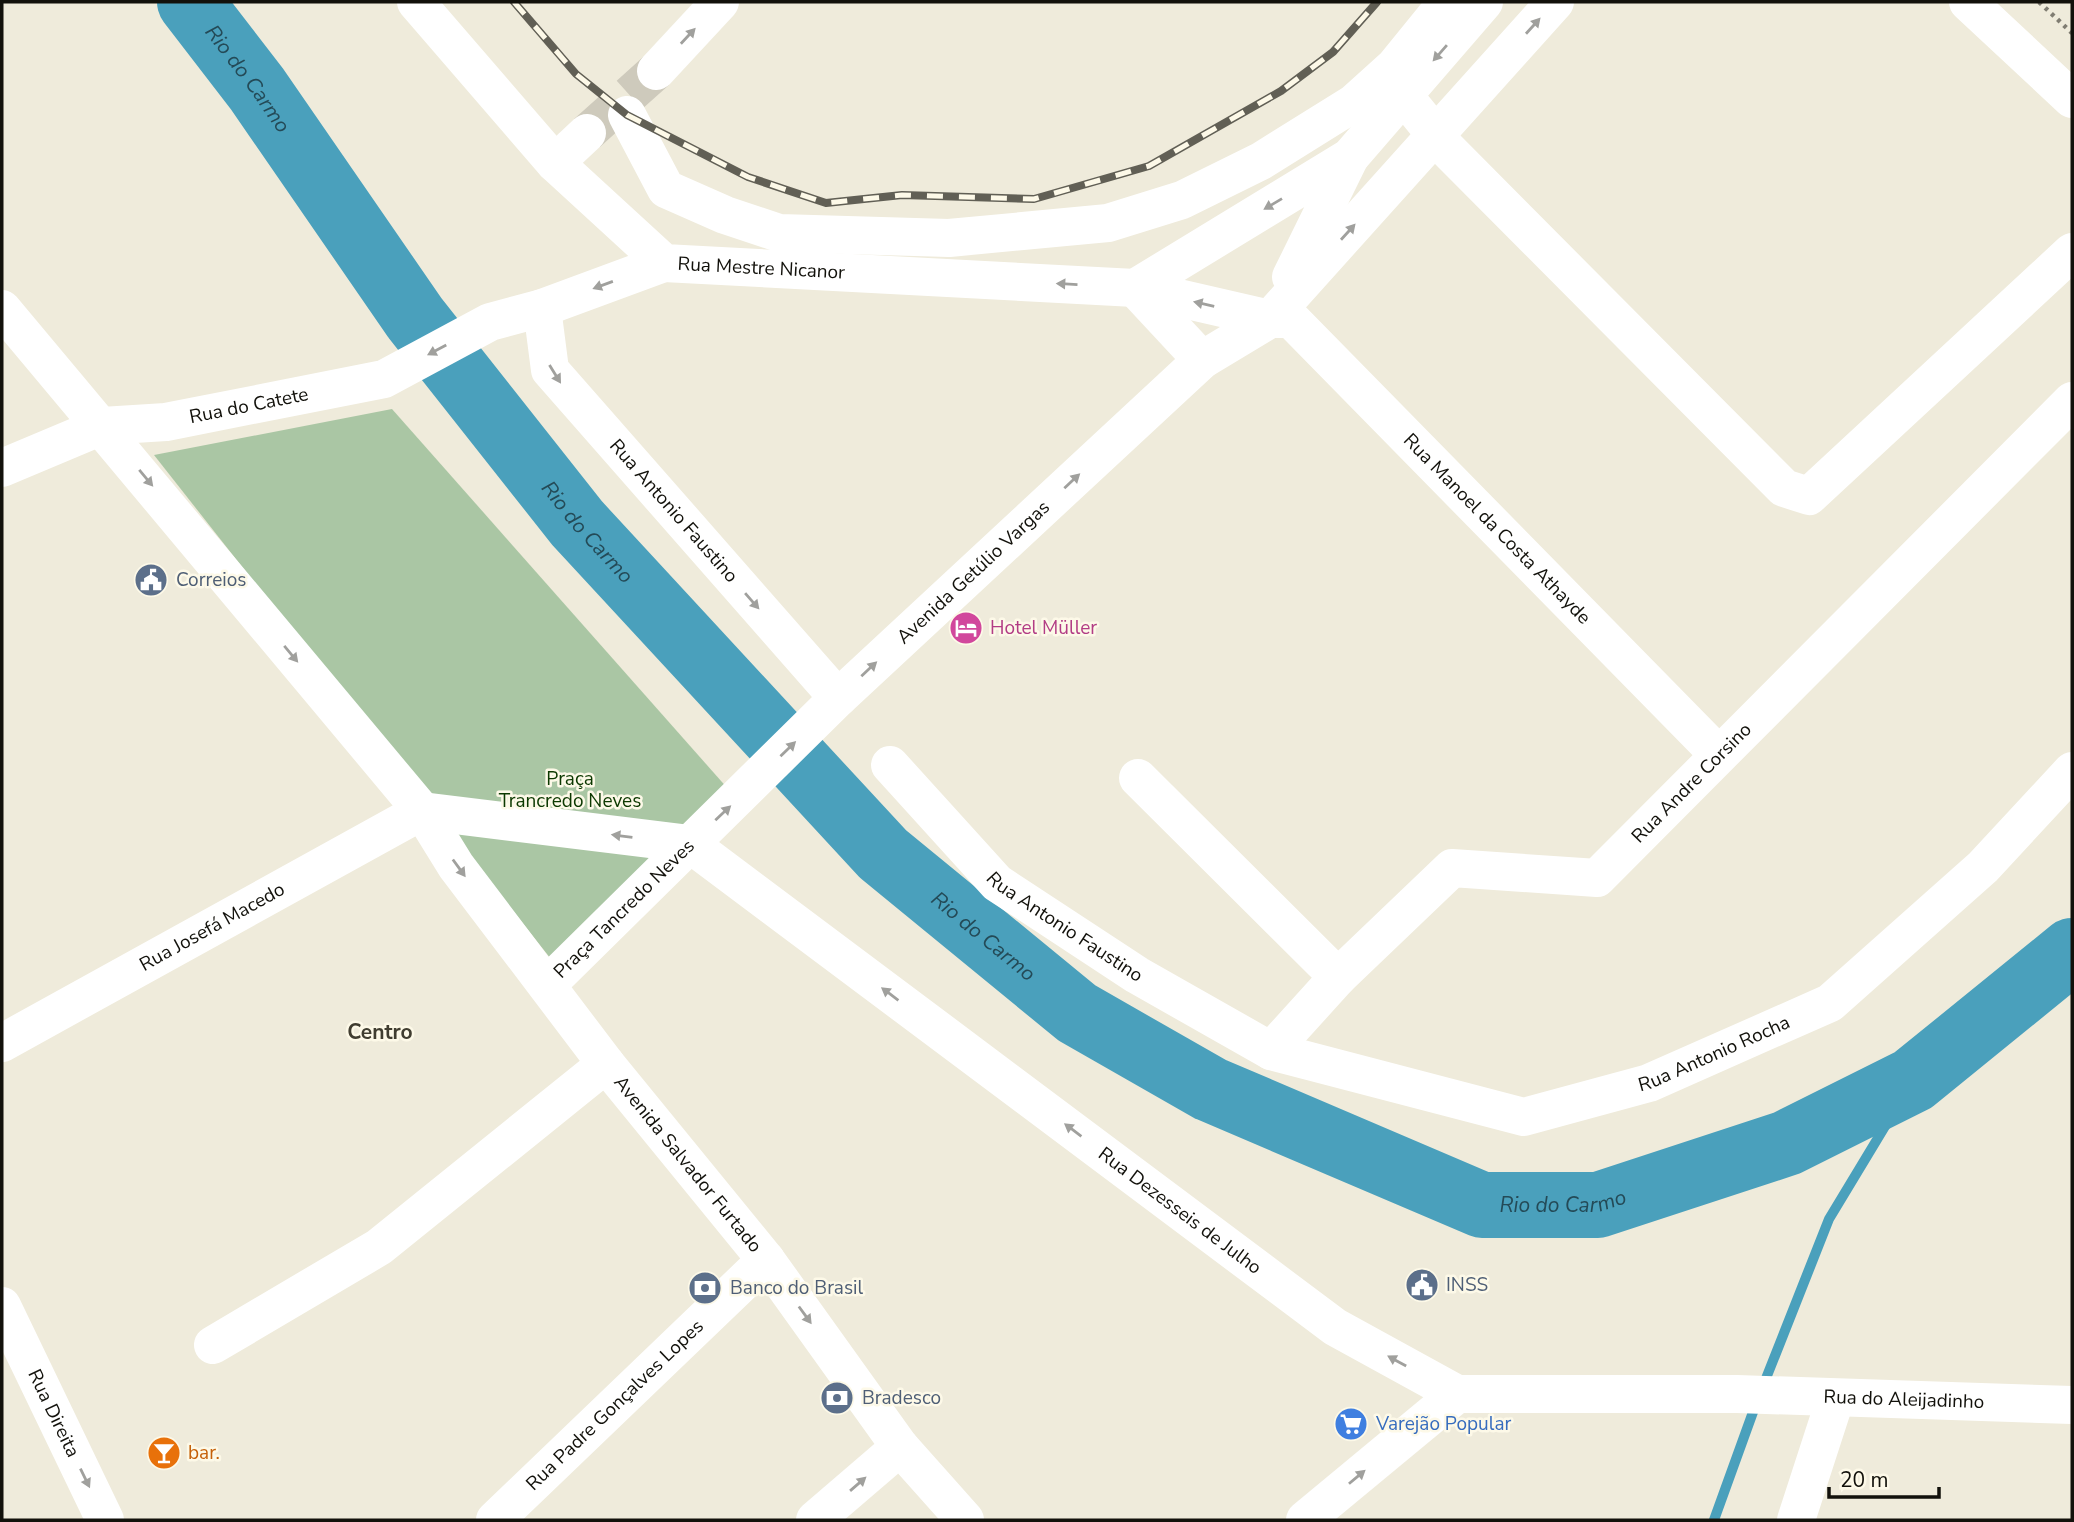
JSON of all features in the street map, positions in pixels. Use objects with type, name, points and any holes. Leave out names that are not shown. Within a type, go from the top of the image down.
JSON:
[{"type":"street","name":"Rua Mestre Nicanor","points":[[416,2],[555,163],[664,263],[1135,288],[1270,319]]},
{"type":"street","points":[[656,71],[720,2]]},
{"type":"street","points":[[627,115],[666,189],[725,215],[779,233],[949,238],[1108,223],[1182,200],[1261,161],[1354,103],[1395,66],[1447,2]]},
{"type":"street","points":[[1270,319],[1350,157],[1485,2]]},
{"type":"street","name":"Avenida Getúlio Vargas","points":[[690,844],[830,708],[1202,360],[1270,319],[1555,2]]},
{"type":"street","points":[[1968,2],[2072,99]]},
{"type":"street","points":[[1404,96],[1437,133],[1447,149],[1784,488],[1809,496],[2072,252]]},
{"type":"street","points":[[555,163],[572,150],[587,133]]},
{"type":"street","points":[[1202,360],[1135,288],[1350,157]]},
{"type":"street","name":"Rua do Catete","points":[[2,468],[102,426],[166,422],[384,379],[490,322],[542,308],[664,263]]},
{"type":"street","name":"Rua Antonio Faustino","points":[[542,308],[550,370],[830,708]]},
{"type":"street","name":"Praça Tancredo Neves","points":[[2,309],[422,811],[457,866],[548,984],[690,844]]},
{"type":"street","name":"Rua Manoel da Costa Athayde","points":[[1270,319],[1291,319],[1718,754]]},
{"type":"street","name":"Rua Andre Corsino","points":[[1271,1051],[1338,977],[1452,868],[1597,878],[2072,401]]},
{"type":"street","name":"Rua Antonio Faustino","points":[[890,765],[997,883],[1137,975],[1271,1051]]},
{"type":"street","name":"Rua Antonio Rocha","points":[[1271,1051],[1524,1117],[1649,1083],[1829,1003],[1983,867],[2072,771]]},
{"type":"street","points":[[1138,778],[1338,977]]},
{"type":"street","name":"Praça Tancredo Neves","points":[[422,811],[690,844]]},
{"type":"street","name":"Rua Josefá Macedo","points":[[2,1043],[422,811]]},
{"type":"street","name":"Rua Dezesseis de Julho","points":[[690,844],[1335,1327],[1457,1394],[1737,1394]]},
{"type":"street","name":"Avenida Salvador Furtado","points":[[548,984],[606,1064],[766,1260],[901,1447],[965,1520]]},
{"type":"street","points":[[213,1345],[379,1247],[606,1064]]},
{"type":"street","name":"Rua Padre Gonçalves Lopes","points":[[495,1520],[766,1260]]},
{"type":"street","name":"Rua Direita","points":[[2,1306],[105,1520]]},
{"type":"street","points":[[1305,1520],[1457,1394]]},
{"type":"street","name":"Rua do Aleijadinho","points":[[1737,1394],[1835,1400],[2072,1405]]},
{"type":"street","points":[[1796,1520],[1835,1400]]},
{"type":"street","points":[[815,1520],[901,1447]]},
{"type":"path","points":[[2039,2],[2072,33]]},
{"type":"green space","name":"Praça Trancredo Neves","points":[[392,409],[737,799],[558,968],[154,455]]},
{"type":"waterway","name":"Rio do Carmo","points":[[190,2],[257,89],[415,318],[577,523],[883,854],[1077,1013],[1210,1089],[1482,1205],[1598,1205],[1787,1143],[1913,1080],[2072,951]]},
{"type":"waterway","points":[[1763,1386],[1829,1219],[1913,1080]]},
{"type":"waterway","points":[[1714,1520],[1757,1401]]},
{"type":"tunnel","points":[[587,133],[656,71]]},
{"type":"railway","points":[[514,2],[576,74],[627,115],[748,177],[826,203],[902,195],[1034,199],[1149,166],[1281,91],[1333,52],[1377,2]]},
{"type":"place","name":"Correios","points":[[151,580]]},
{"type":"place","name":"Hotel Müller","points":[[966,628]]},
{"type":"place","name":"INSS","points":[[1422,1285]]},
{"type":"place","name":"Banco do Brasil","points":[[705,1288]]},
{"type":"place","name":"Bradesco","points":[[837,1398]]},
{"type":"place","name":"Varejão Popular","points":[[1351,1424]]},
{"type":"place","name":"bar.","points":[[164,1453]]},
{"type":"district","name":"Centro","points":[[380,1032]]}]
